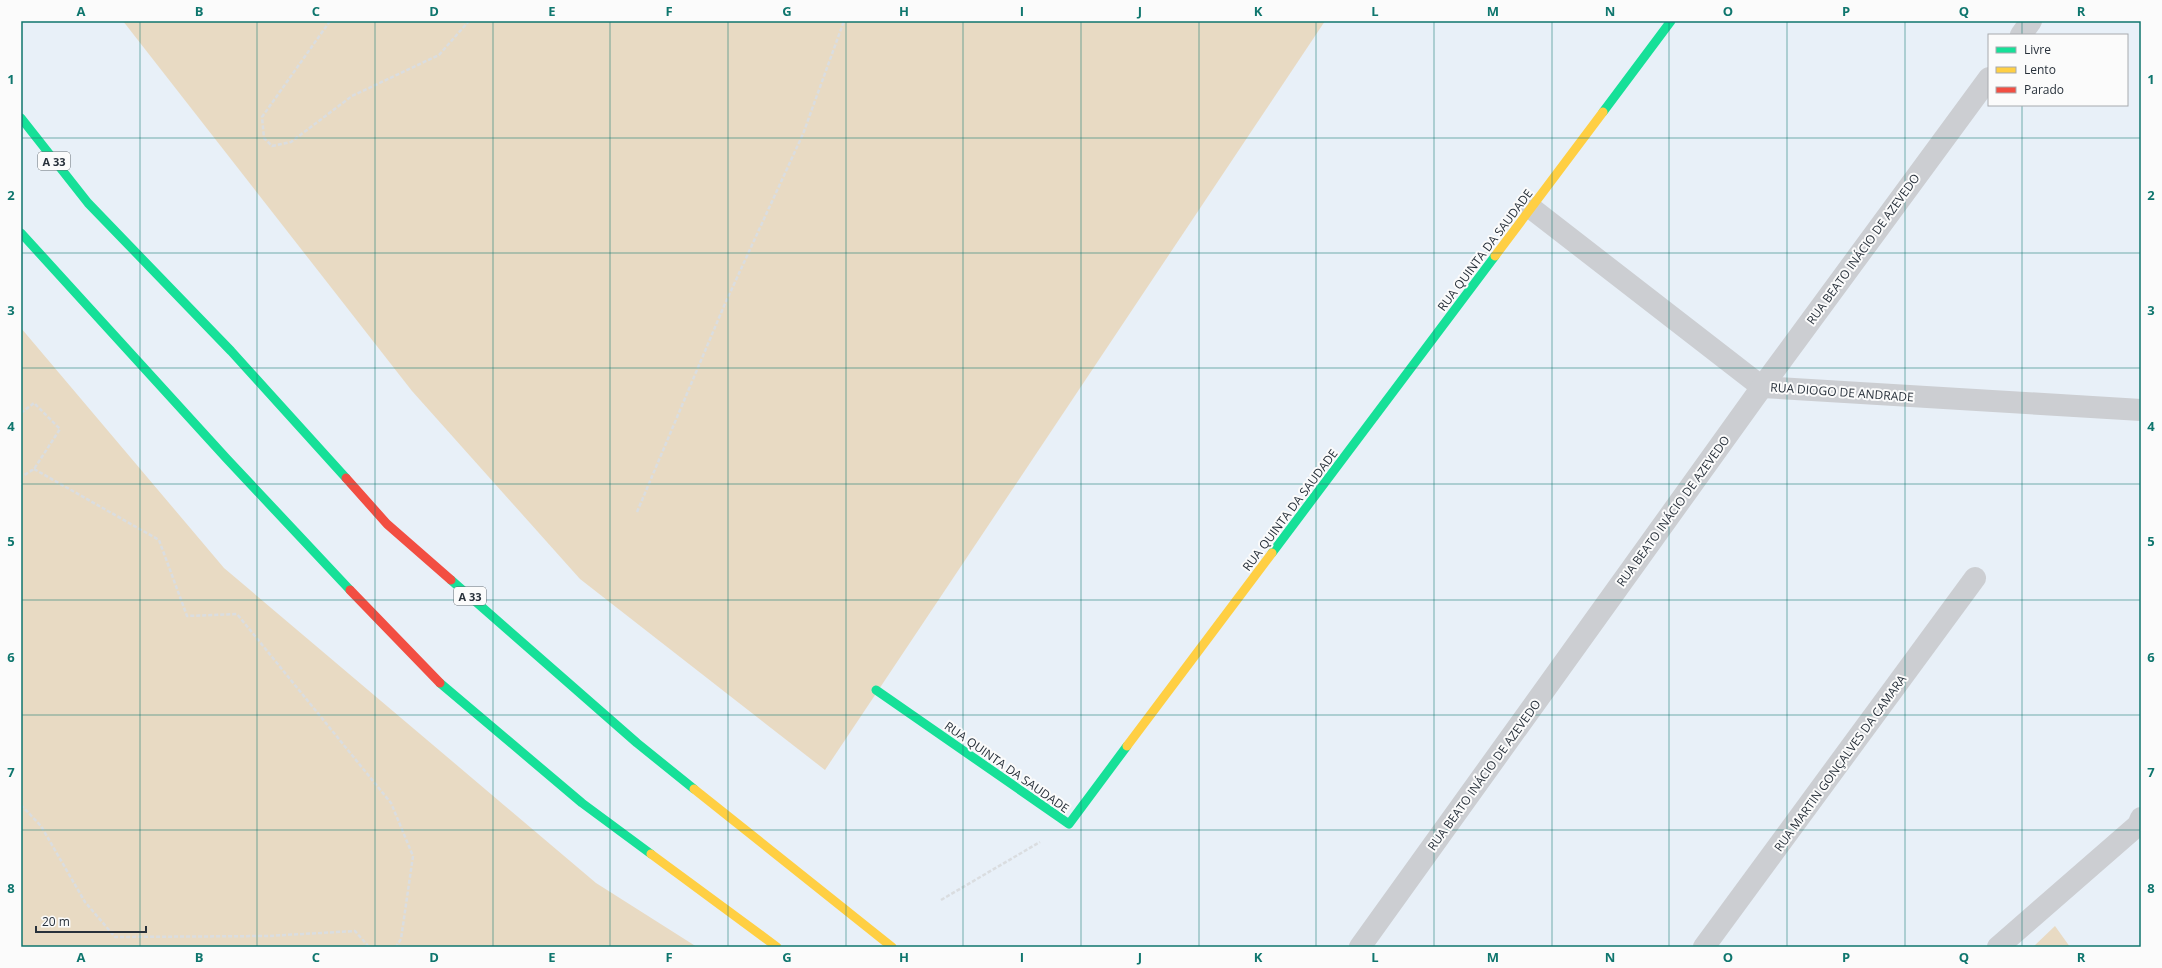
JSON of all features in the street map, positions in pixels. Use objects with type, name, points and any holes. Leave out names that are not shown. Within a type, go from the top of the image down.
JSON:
[{"type":"main road","name":"RUA QUINTA DA SAUDADE","points":[[876,690],[1069,824],[1672,21]]},
{"type":"main road","name":"A 33","points":[[21,118],[88,204],[231,351],[387,524],[637,743],[892,947]]},
{"type":"main road","points":[[21,233],[227,459],[430,675],[582,803],[777,947]]},
{"type":"street","points":[[2022,34],[2031,21]]},
{"type":"street","name":"RUA BEATO INÁCIO DE AZEVEDO","points":[[1360,947],[1762,387],[1988,79]]},
{"type":"street","name":"RUA DIOGO DE ANDRADE","points":[[1531,208],[1762,387],[2141,410]]},
{"type":"street","name":"RUA MARTIN GONÇALVES DA CAMARA","points":[[1704,947],[1975,578]]},
{"type":"street","points":[[1998,947],[2140,824]]},
{"type":"path","points":[[330,21],[262,117],[264,138],[272,146],[291,142],[352,96],[439,55],[469,21]]},
{"type":"path","points":[[637,512],[724,306],[803,134],[844,21]]},
{"type":"path","points":[[21,413],[34,403],[60,429],[34,469],[21,477]]},
{"type":"path","points":[[34,469],[159,540],[187,616],[237,614],[391,803],[414,856],[401,938],[396,947]]},
{"type":"path","points":[[21,806],[41,826],[85,902],[115,937],[268,936],[355,931],[369,947]]},
{"type":"path","points":[[941,900],[1069,824]]},
{"type":"shaded area","points":[[123,21],[1325,21],[825,770],[580,579],[412,391]]},
{"type":"shaded area","points":[[21,328],[224,568],[596,883],[697,947],[21,947]]},
{"type":"shaded area","points":[[2055,926],[2070,947],[2033,947]]},
{"type":"traffic: fast","points":[[1603,112],[1671,21]]},
{"type":"traffic: fast","points":[[21,118],[88,203],[231,351],[346,478]]},
{"type":"traffic: fast","points":[[21,233],[227,459],[350,590]]},
{"type":"traffic: fast","points":[[1272,553],[1495,256]]},
{"type":"traffic: fast","points":[[451,580],[637,743],[694,789]]},
{"type":"traffic: fast","points":[[440,683],[582,803],[651,854]]},
{"type":"traffic: fast","points":[[876,690],[1069,824],[1127,746]]},
{"type":"traffic: slow","points":[[1495,256],[1603,112]]},
{"type":"traffic: slow","points":[[1127,746],[1272,553]]},
{"type":"traffic: slow","points":[[694,789],[892,947]]},
{"type":"traffic: slow","points":[[651,854],[777,947]]},
{"type":"traffic: jam","points":[[346,478],[387,524],[451,580]]},
{"type":"traffic: jam","points":[[350,590],[440,683]]}]
